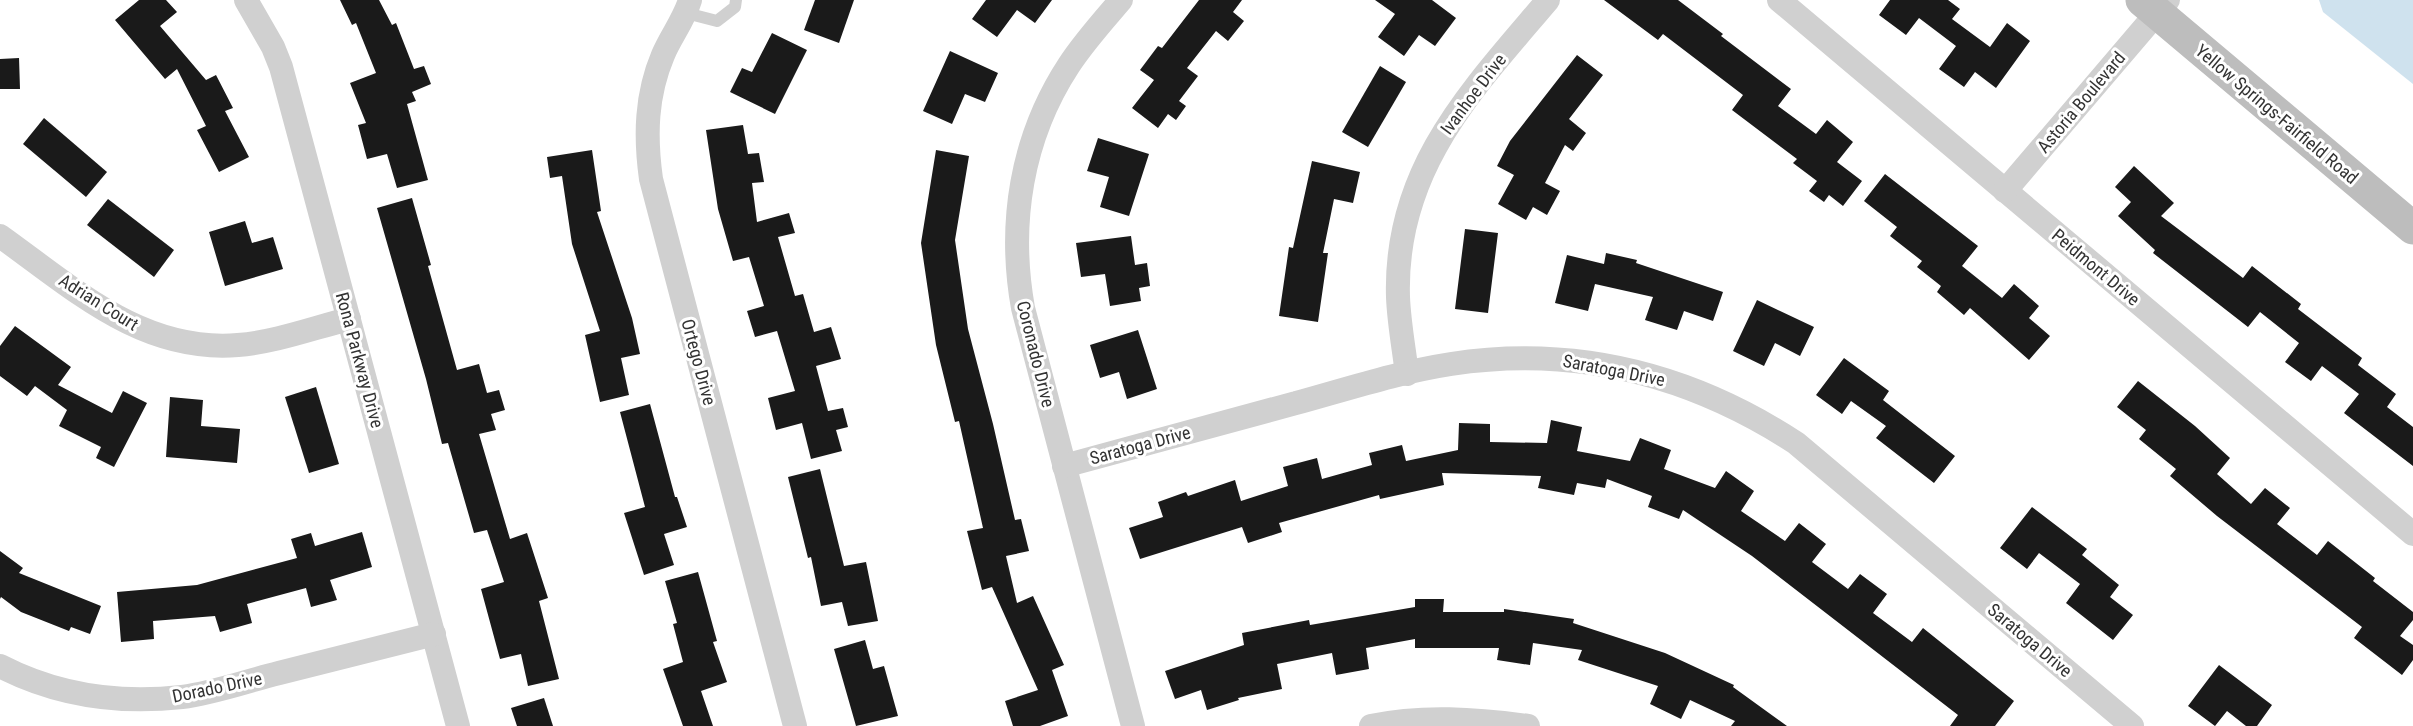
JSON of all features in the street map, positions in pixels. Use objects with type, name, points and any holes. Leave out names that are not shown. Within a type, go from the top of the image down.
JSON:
[{"type":"main road","name":"Yellow Springs-Fairfield Road","points":[[2156,4],[2413,228]]},
{"type":"street","name":"Rona Parkway Drive","points":[[246,0],[273,47],[281,67],[458,726]]},
{"type":"street","name":"Coronado Drive","points":[[1121,0],[1089,38],[1052,94],[1031,146],[1019,202],[1016,239],[1019,286],[1133,726]]},
{"type":"street","name":"Ivanhoe Drive","points":[[1407,374],[1398,298],[1403,237],[1418,183],[1445,128],[1465,99],[1548,0]]},
{"type":"street","name":"Peidmont Drive","points":[[1779,0],[2413,534]]},
{"type":"street","name":"Astoria Boulevard","points":[[2006,192],[2156,4]]},
{"type":"street","name":"Ortego Drive","points":[[688,7],[663,55],[653,86],[647,125],[651,179],[795,726]]},
{"type":"street","name":"Adrian Court","points":[[0,236],[99,307],[128,324],[158,336],[197,344],[237,345],[266,341],[349,319]]},
{"type":"street","name":"Saratoga Drive","points":[[1064,466],[1407,374],[1449,365],[1497,359],[1538,358],[1587,362],[1635,370],[1674,381],[1734,406],[1796,443],[2132,726]]},
{"type":"street","name":"Dorado Drive","points":[[0,666],[65,691],[97,697],[150,699],[184,697],[434,634]]},
{"type":"street","points":[[1371,726],[1441,719],[1488,720],[1528,726]]},
{"type":"lane","points":[[688,7],[717,21],[735,7],[736,0]]},
{"type":"water","points":[[2319,0],[2413,0],[2413,84],[2323,12]]},
{"type":"building","points":[[139,0],[166,0],[177,12],[160,26],[206,80],[216,75],[233,108],[225,111],[249,157],[219,172],[197,130],[206,126],[177,69],[165,79],[115,20]]},
{"type":"building","points":[[340,0],[379,0],[392,25],[396,23],[414,69],[424,66],[431,84],[412,92],[416,101],[407,104],[428,180],[397,188],[387,154],[367,159],[358,125],[366,123],[350,83],[376,73],[356,23],[352,25]]},
{"type":"building","points":[[815,0],[854,0],[839,43],[804,30]]},
{"type":"building","points":[[986,0],[1052,0],[1035,23],[1017,10],[997,37],[972,19]]},
{"type":"building","points":[[1199,0],[1242,0],[1233,12],[1244,21],[1228,41],[1216,31],[1187,68],[1198,76],[1179,101],[1186,106],[1176,120],[1168,114],[1158,128],[1132,108],[1154,80],[1140,70],[1158,46],[1162,48]]},
{"type":"building","points":[[1375,0],[1432,0],[1456,18],[1435,46],[1419,35],[1404,56],[1378,37],[1395,14]]},
{"type":"building","points":[[1604,0],[1678,0],[1791,89],[1778,106],[1816,134],[1827,120],[1853,142],[1837,162],[1862,181],[1843,206],[1829,195],[1824,202],[1809,191],[1817,181],[1793,163],[1797,159],[1732,110],[1743,95],[1663,34],[1658,40]]},
{"type":"building","points":[[1890,0],[1948,0],[1960,9],[1952,19],[1990,47],[2007,23],[2030,41],[1996,88],[1975,72],[1964,87],[1939,69],[1956,46],[1919,18],[1906,35],[1879,15]]},
{"type":"building","points":[[772,33],[807,50],[775,114],[730,92],[742,68],[752,72]]},
{"type":"building","points":[[950,51],[998,73],[985,102],[965,94],[952,124],[923,111]]},
{"type":"building","points":[[1577,55],[1603,75],[1569,119],[1586,133],[1573,151],[1565,145],[1545,183],[1560,191],[1547,215],[1533,207],[1526,220],[1498,204],[1514,175],[1497,166],[1510,141]]},
{"type":"building","points":[[19,58],[20,89],[0,89],[0,59]]},
{"type":"building","points":[[1380,66],[1406,82],[1368,147],[1342,132]]},
{"type":"building","points":[[44,118],[107,172],[86,197],[23,144]]},
{"type":"building","points":[[743,125],[748,154],[759,153],[764,182],[752,183],[757,222],[789,213],[795,233],[778,237],[795,296],[803,294],[814,332],[831,327],[841,359],[816,366],[828,411],[843,408],[848,427],[836,430],[842,451],[811,459],[802,423],[776,430],[768,398],[795,391],[777,331],[755,337],[747,311],[764,306],[749,257],[733,261],[718,209],[706,130]]},
{"type":"building","points":[[1098,138],[1149,154],[1129,216],[1100,207],[1109,177],[1087,171]]},
{"type":"building","points":[[592,150],[601,211],[597,212],[632,318],[640,354],[621,358],[629,395],[600,402],[585,335],[600,331],[572,244],[562,176],[550,178],[547,157]]},
{"type":"building","points":[[936,150],[969,156],[955,240],[968,329],[1015,520],[1021,519],[1029,551],[1006,556],[1017,603],[1033,596],[1064,665],[1052,670],[1068,716],[1040,726],[1013,726],[1005,701],[1038,690],[992,587],[982,590],[967,531],[983,528],[959,421],[955,422],[936,345],[921,243]]},
{"type":"building","points":[[1312,161],[1360,172],[1353,203],[1334,199],[1323,253],[1328,253],[1318,322],[1279,316],[1289,247],[1293,248]]},
{"type":"building","points":[[2134,166],[2174,203],[2161,216],[2243,278],[2252,266],[2301,304],[2298,309],[2362,358],[2358,365],[2396,394],[2387,407],[2413,427],[2413,466],[2344,413],[2359,394],[2322,366],[2311,381],[2285,362],[2299,343],[2260,312],[2248,327],[2153,253],[2155,250],[2118,216],[2131,202],[2115,187]]},
{"type":"building","points":[[1885,174],[1978,246],[1962,266],[2002,298],[2014,284],[2039,306],[2029,318],[2050,336],[2029,360],[1970,308],[1964,315],[1937,292],[1941,286],[1917,267],[1922,261],[1890,236],[1897,227],[1864,201]]},
{"type":"building","points":[[412,198],[457,370],[479,364],[487,393],[499,390],[505,410],[491,414],[496,430],[479,434],[510,539],[527,533],[548,598],[539,601],[559,679],[528,686],[521,654],[500,659],[481,589],[504,582],[487,530],[474,533],[448,443],[442,444],[426,379],[377,208]]},
{"type":"building","points":[[108,199],[174,250],[154,277],[87,225]]},
{"type":"building","points":[[245,221],[252,243],[273,237],[283,269],[225,286],[209,232]]},
{"type":"building","points":[[1465,229],[1498,233],[1488,313],[1455,309]]},
{"type":"building","points":[[1131,236],[1135,265],[1147,263],[1150,286],[1139,288],[1141,301],[1110,306],[1105,274],[1081,277],[1076,243]]},
{"type":"building","points":[[1606,253],[1637,260],[1636,263],[1723,292],[1713,321],[1684,311],[1677,330],[1645,320],[1653,297],[1595,284],[1588,311],[1555,303],[1567,255],[1604,264]]},
{"type":"building","points":[[1757,300],[1814,327],[1800,356],[1775,343],[1764,366],[1733,351]]},
{"type":"building","points":[[15,326],[71,367],[58,385],[112,413],[123,391],[147,403],[114,467],[96,458],[101,447],[59,426],[67,410],[35,386],[27,396],[0,376],[0,346]]},
{"type":"building","points":[[1138,330],[1157,389],[1127,399],[1119,372],[1100,378],[1090,345]]},
{"type":"building","points":[[1844,358],[1889,391],[1883,400],[1955,456],[1934,483],[1876,438],[1886,426],[1851,401],[1842,414],[1816,395]]},
{"type":"building","points":[[2138,381],[2195,426],[2230,458],[2217,474],[2251,504],[2265,488],[2290,508],[2277,524],[2317,555],[2328,541],[2375,578],[2373,581],[2413,612],[2413,620],[2400,636],[2413,645],[2413,660],[2402,675],[2354,638],[2362,627],[2217,516],[2170,476],[2176,469],[2139,439],[2146,430],[2117,407]]},
{"type":"building","points":[[316,387],[339,464],[309,473],[285,397]]},
{"type":"building","points":[[170,397],[203,400],[201,426],[240,429],[237,463],[166,457]]},
{"type":"building","points":[[650,404],[675,497],[677,497],[687,527],[664,534],[674,565],[644,575],[624,513],[645,507],[620,412]]},
{"type":"building","points":[[1551,420],[1582,427],[1577,451],[1630,461],[1640,438],[1671,450],[1664,469],[1715,488],[1726,471],[1754,491],[1741,511],[1785,541],[1799,523],[1826,544],[1812,562],[1848,589],[1860,574],[1887,594],[1873,613],[1912,642],[1923,628],[2014,701],[1995,726],[1950,726],[1958,715],[1752,556],[1683,510],[1679,519],[1648,507],[1652,496],[1607,479],[1605,488],[1577,483],[1574,495],[1538,488],[1541,476],[1442,473],[1444,485],[1380,499],[1379,495],[1279,523],[1282,532],[1248,543],[1242,527],[1140,559],[1129,528],[1163,517],[1158,502],[1186,492],[1188,496],[1235,480],[1241,501],[1288,486],[1283,467],[1317,458],[1322,479],[1372,465],[1369,453],[1402,445],[1406,461],[1458,450],[1459,423],[1490,424],[1490,442],[1547,443]]},
{"type":"building","points":[[820,469],[844,566],[866,562],[878,621],[848,626],[842,602],[821,606],[811,557],[808,558],[788,477]]},
{"type":"building","points":[[2032,507],[2087,549],[2082,555],[2119,585],[2110,597],[2133,615],[2113,640],[2066,603],[2080,584],[2039,553],[2027,569],[2000,548]]},
{"type":"building","points":[[362,532],[372,567],[330,580],[337,600],[311,607],[306,588],[247,604],[252,623],[220,632],[215,616],[153,621],[154,639],[121,642],[117,592],[197,585],[297,558],[291,539],[311,533],[315,546]]},
{"type":"building","points":[[0,551],[23,568],[19,573],[101,606],[90,634],[71,627],[69,631],[21,612],[1,597],[0,599]]},
{"type":"building","points":[[698,572],[717,641],[713,642],[727,682],[701,691],[713,726],[683,726],[663,669],[683,662],[673,624],[677,623],[665,581]]},
{"type":"building","points":[[1415,599],[1444,599],[1443,612],[1504,612],[1504,609],[1574,619],[1573,623],[1665,653],[1734,685],[1733,687],[1787,726],[1731,726],[1735,721],[1690,700],[1681,719],[1650,704],[1658,686],[1578,660],[1582,650],[1533,643],[1530,665],[1497,660],[1499,648],[1415,648],[1415,639],[1366,648],[1369,669],[1336,675],[1332,653],[1277,664],[1282,689],[1238,698],[1239,700],[1207,710],[1201,690],[1175,699],[1165,671],[1244,645],[1242,633],[1309,620],[1310,625],[1415,607]]},
{"type":"building","points":[[865,640],[873,669],[884,666],[898,716],[856,726],[834,649]]},
{"type":"building","points":[[2219,665],[2272,705],[2257,726],[2246,726],[2227,711],[2215,726],[2188,706]]},
{"type":"building","points":[[544,698],[553,726],[517,726],[511,708]]}]
